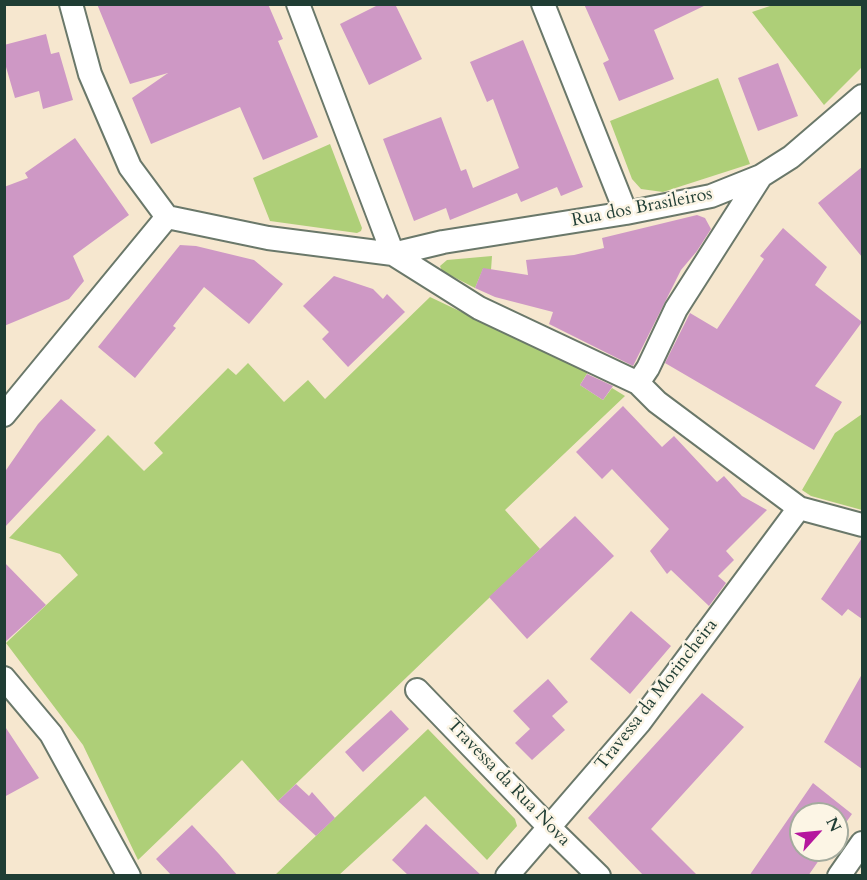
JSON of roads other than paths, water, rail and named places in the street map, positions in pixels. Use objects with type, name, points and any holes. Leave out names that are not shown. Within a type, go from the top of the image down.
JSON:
[{"type":"street","points":[[71,4],[90,74],[130,167],[167,217],[268,238],[393,254],[479,308],[638,384],[657,402],[799,508],[862,525]]},
{"type":"street","points":[[298,4],[393,254]]},
{"type":"street","points":[[543,4],[626,213]]},
{"type":"street","name":"Rua dos Brasileiros","points":[[393,254],[442,242],[626,213],[711,196],[761,176],[791,158],[862,96]]},
{"type":"street","points":[[638,384],[676,309],[761,176]]},
{"type":"street","points":[[4,415],[167,217]]},
{"type":"street","name":"Travessa da Morincheira","points":[[507,876],[640,722],[799,508]]},
{"type":"street","points":[[4,678],[51,734],[129,876]]},
{"type":"street","name":"Travessa da Rua Nova","points":[[417,690],[599,876]]},
{"type":"street","points":[[839,876],[862,843]]}]
